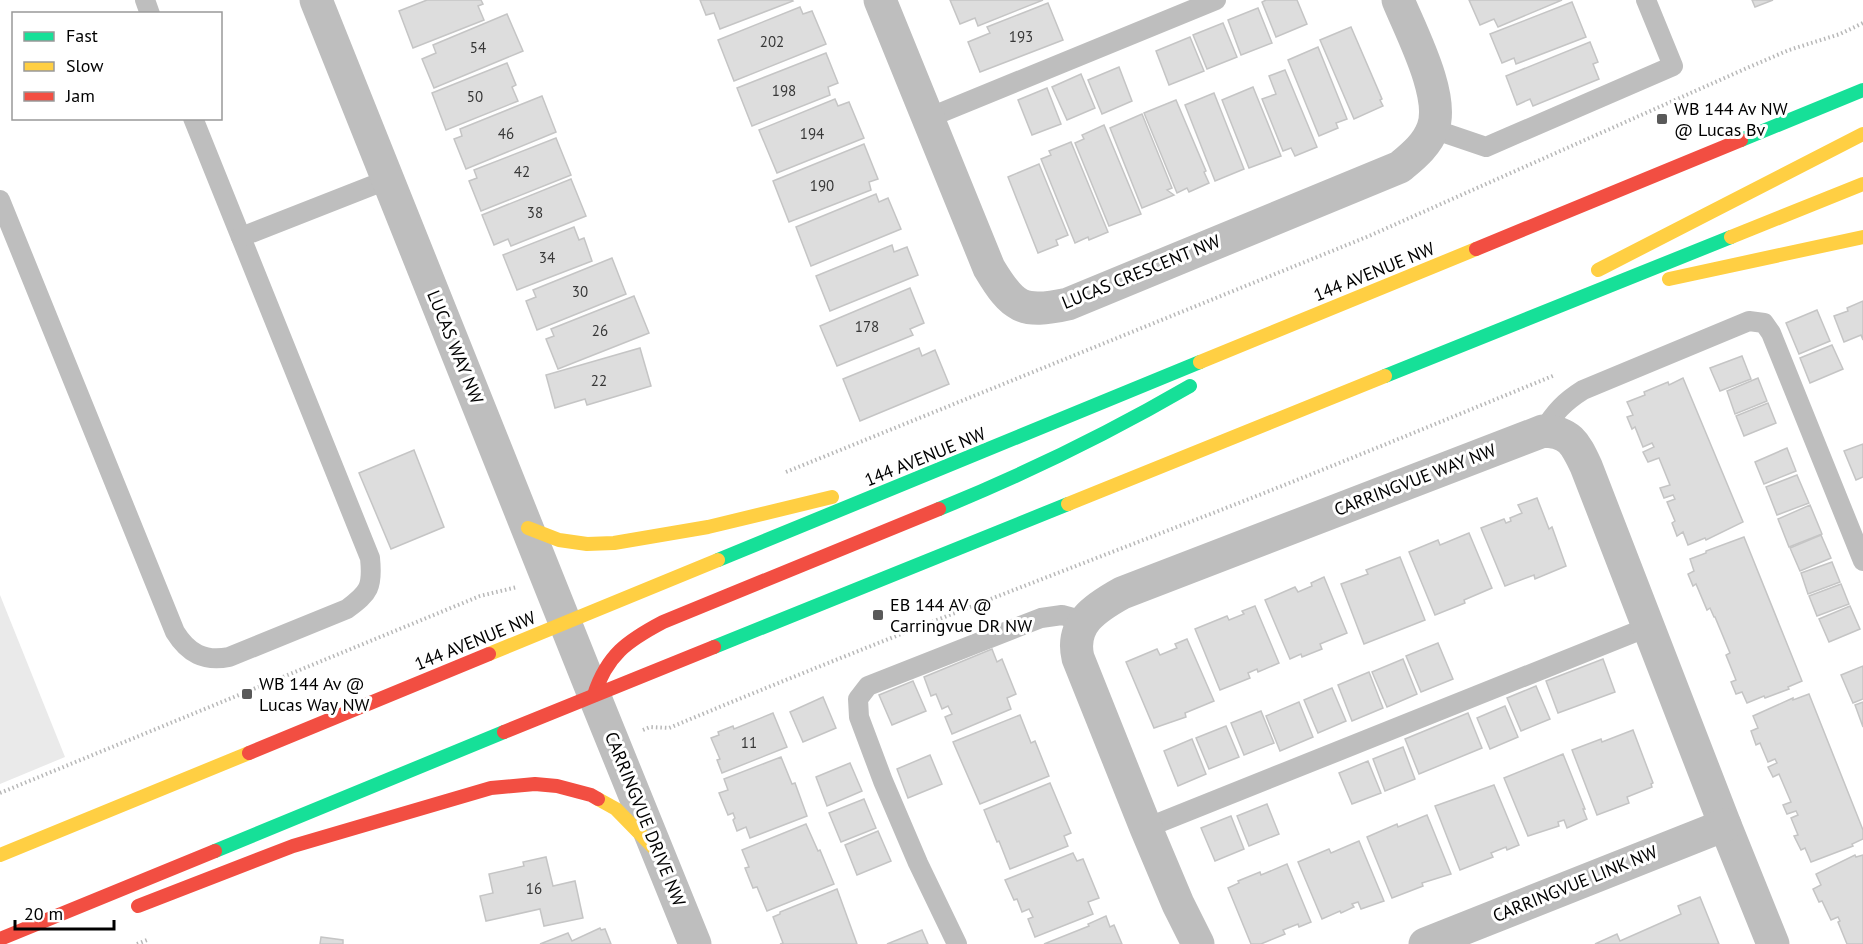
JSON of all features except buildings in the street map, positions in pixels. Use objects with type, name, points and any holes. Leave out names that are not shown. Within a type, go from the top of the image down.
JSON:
[{"type":"main road","name":"144 AVENUE NW","points":[[0,855],[1863,90]]},
{"type":"main road","points":[[1586,276],[1863,134]]},
{"type":"main road","points":[[4,938],[594,694],[1863,184]]},
{"type":"main road","points":[[1577,299],[1863,237]]},
{"type":"main road","points":[[1415,364],[1543,298]]},
{"type":"main road","points":[[1219,370],[1308,318]]},
{"type":"main road","points":[[594,694],[605,667],[620,650],[642,633],[672,617],[1004,483],[1159,404],[1199,381]]},
{"type":"main road","points":[[528,528],[559,540],[587,544],[635,541],[708,527],[941,470]]},
{"type":"main road","points":[[130,909],[293,846],[491,788],[535,784],[557,786],[591,795],[616,809],[657,850]]},
{"type":"main road","points":[[4,938],[75,924]]},
{"type":"street","name":"LUCAS WAY NW","points":[[316,0],[594,694]]},
{"type":"street","name":"LUCAS CRESCENT NW","points":[[880,0],[989,268],[1002,290],[1012,301],[1025,306],[1043,309],[1068,304],[1400,167],[1420,149],[1433,129]]},
{"type":"street","points":[[1398,0],[1432,85],[1437,111],[1433,129]]},
{"type":"street","points":[[1543,431],[1555,431],[1568,436],[1587,466],[1773,944]]},
{"type":"street","name":"CARRINGVUE WAY NW","points":[[1084,621],[1102,604],[1122,593],[1543,431]]},
{"type":"street","points":[[1084,621],[1077,634],[1075,646],[1078,658],[1146,828],[1178,904],[1198,944]]},
{"type":"street","name":"CARRINGVUE DRIVE NW","points":[[594,694],[696,944]]},
{"type":"street","name":"CARRINGVUE LINK NW","points":[[1425,944],[1725,825]]},
{"type":"lane","points":[[928,118],[1216,0]]},
{"type":"lane","points":[[1433,129],[1486,147],[1672,66],[1646,0]]},
{"type":"lane","points":[[0,200],[175,632],[189,651],[207,659],[218,660],[230,657],[347,609],[362,598],[368,589],[370,558],[194,120]]},
{"type":"lane","points":[[241,237],[388,179]]},
{"type":"lane","points":[[1543,431],[1566,400],[1583,390],[1749,321],[1764,323],[1771,333],[1863,561]]},
{"type":"lane","points":[[957,944],[918,863],[883,781],[859,717],[858,699],[868,686],[1041,618],[1062,615],[1084,621]]},
{"type":"lane","points":[[1146,828],[1648,627]]},
{"type":"path","points":[[783,473],[1369,236],[1747,68],[1789,50],[1840,34],[1863,22]]},
{"type":"path","points":[[613,741],[650,727],[669,728],[1023,585],[1227,507],[1561,373]]},
{"type":"path","points":[[0,793],[480,596],[548,579]]},
{"type":"path","points":[[137,944],[148,939]]},
{"type":"shaded area","points":[[0,595],[65,757],[0,784]]},
{"type":"traffic: fast","points":[[1741,140],[1863,90]]},
{"type":"traffic: fast","points":[[1385,376],[1731,237]]},
{"type":"traffic: fast","points":[[718,560],[1200,362]]},
{"type":"traffic: fast","points":[[939,509],[1066,452],[1190,386]]},
{"type":"traffic: fast","points":[[714,647],[1068,504]]},
{"type":"traffic: fast","points":[[215,851],[504,732]]},
{"type":"traffic: slow","points":[[1598,270],[1863,134]]},
{"type":"traffic: slow","points":[[1731,237],[1863,184]]},
{"type":"traffic: slow","points":[[1669,279],[1863,237]]},
{"type":"traffic: slow","points":[[1200,362],[1476,249]]},
{"type":"traffic: slow","points":[[1068,504],[1385,376]]},
{"type":"traffic: slow","points":[[528,528],[559,540],[587,544],[614,543],[708,527],[832,497]]},
{"type":"traffic: slow","points":[[489,654],[718,560]]},
{"type":"traffic: slow","points":[[0,855],[249,753]]},
{"type":"traffic: slow","points":[[598,799],[616,809],[657,851]]},
{"type":"traffic: jam","points":[[1476,249],[1741,140]]},
{"type":"traffic: jam","points":[[594,695],[612,659],[629,643],[663,622],[939,509]]},
{"type":"traffic: jam","points":[[504,732],[714,647]]},
{"type":"traffic: jam","points":[[249,753],[489,654]]},
{"type":"traffic: jam","points":[[138,906],[293,846],[491,788],[535,784],[557,786],[598,799]]},
{"type":"traffic: jam","points":[[0,939],[215,851]]},
{"type":"place","name":"WB 144 Av NW @ Lucas Bv","points":[[1662,119]]},
{"type":"place","name":"EB 144 AV @ Carringvue DR NW","points":[[878,615]]},
{"type":"place","name":"WB 144 Av @ Lucas Way NW","points":[[247,694]]}]
